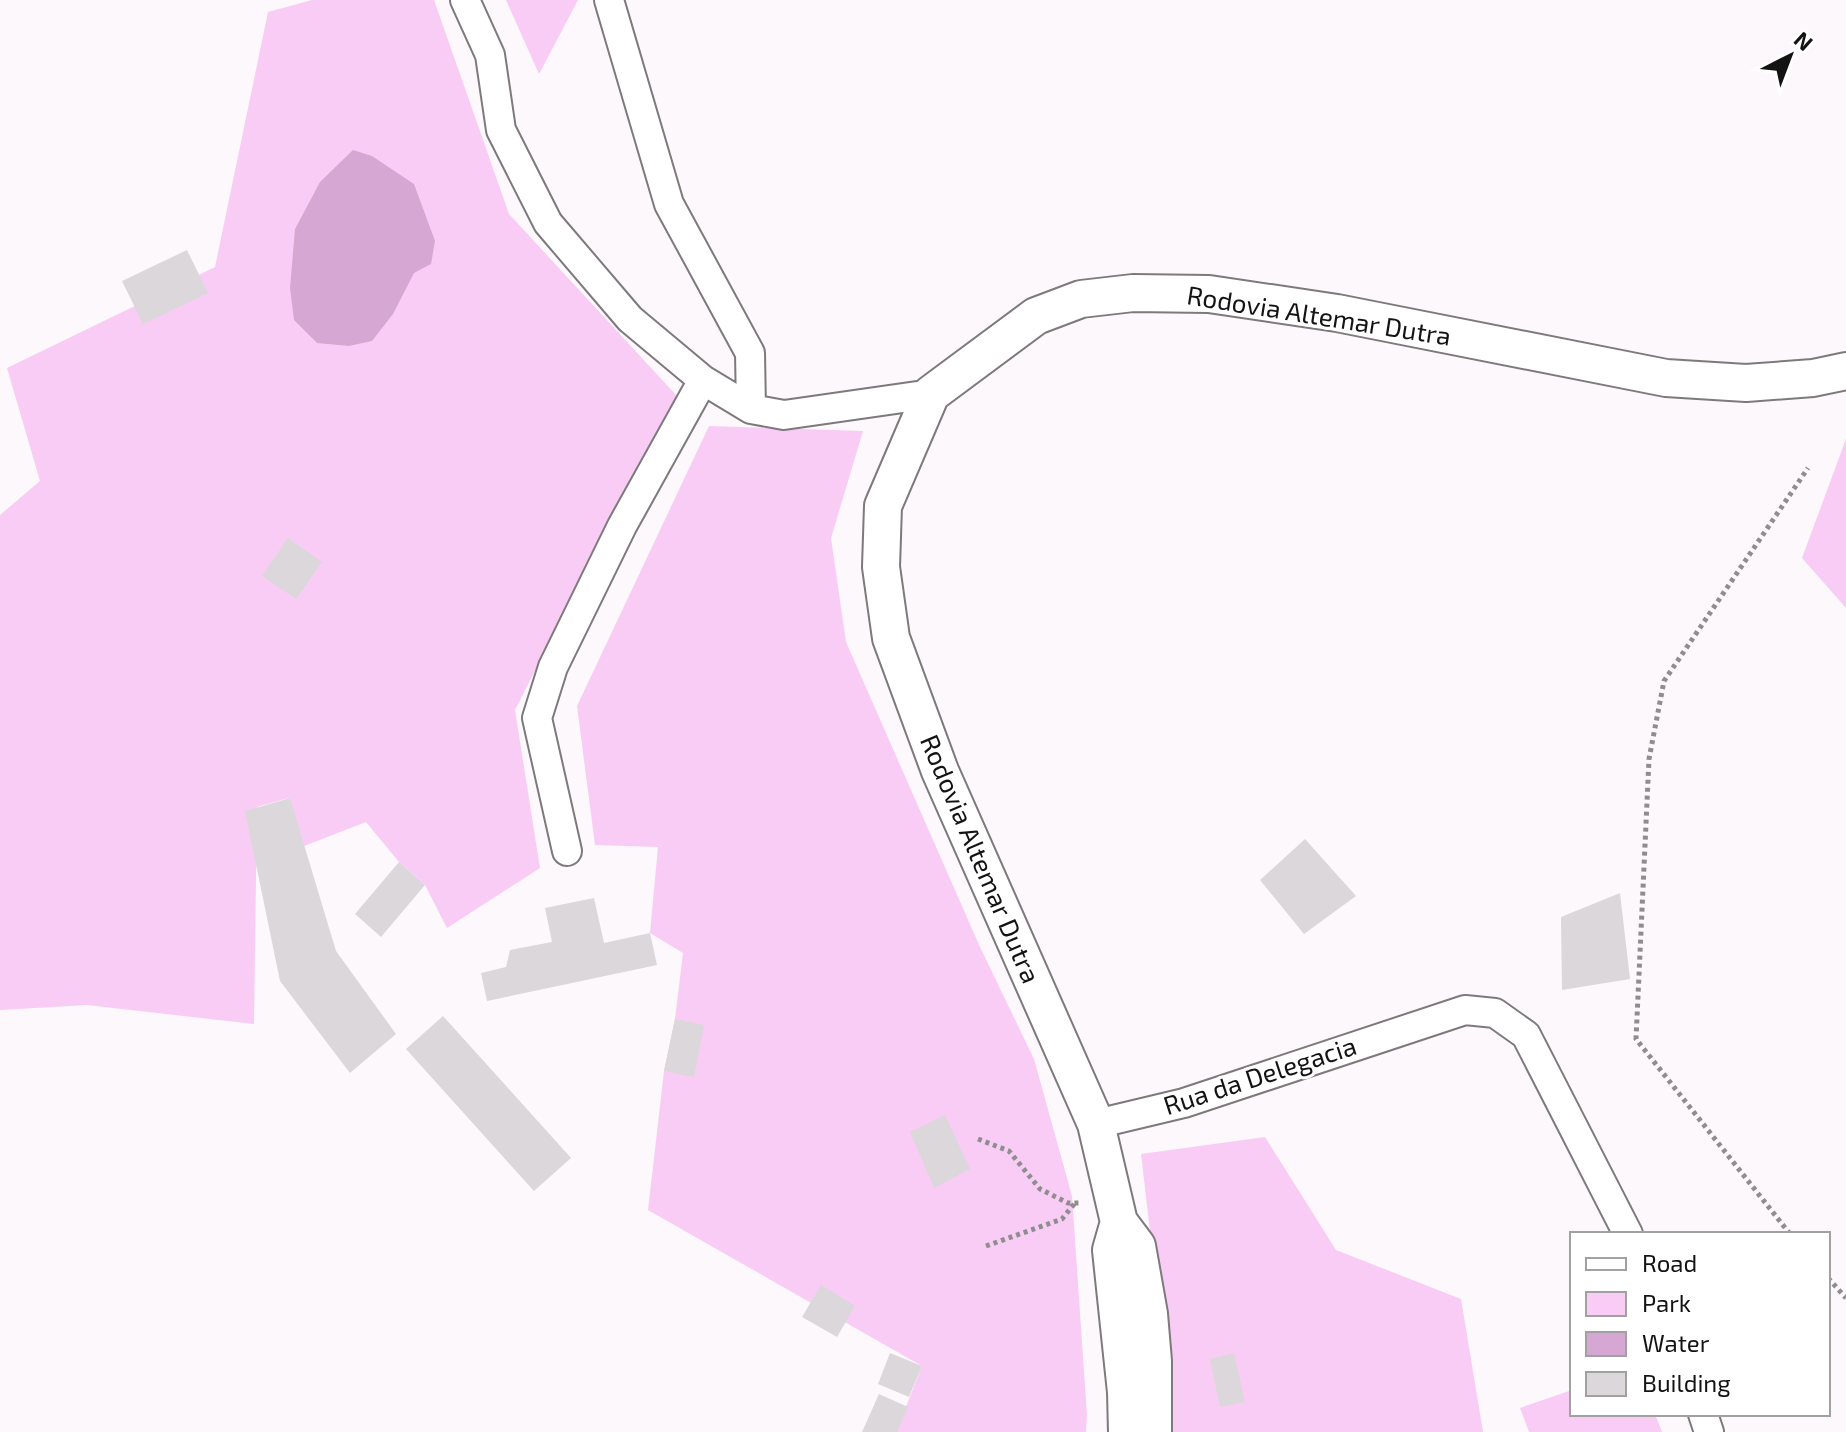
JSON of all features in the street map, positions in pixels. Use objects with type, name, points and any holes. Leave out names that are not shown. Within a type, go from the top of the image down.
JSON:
[{"type":"street","points":[[465,0],[490,55],[501,130],[548,223],[630,319],[703,380],[751,409],[784,415],[931,394]]},
{"type":"street","points":[[609,0],[669,204],[750,353],[751,409]]},
{"type":"street","name":"Rodovia Altemar Dutra","points":[[1117,1212],[1096,1124],[940,771],[891,638],[881,567],[883,506],[931,394],[1036,316],[1081,299],[1133,293],[1209,294],[1337,313],[1666,378],[1746,383],[1813,378],[1846,371]]},
{"type":"street","points":[[567,851],[537,718],[553,667],[615,540],[703,380]]},
{"type":"street","name":"Rua da Delegacia","points":[[1096,1124],[1184,1103],[1465,1010],[1495,1013],[1526,1035],[1627,1232]]},
{"type":"street","points":[[1117,1212],[1111,1250],[1126,1392],[1127,1432]]},
{"type":"street","points":[[1117,1212],[1137,1246],[1149,1314],[1153,1361],[1153,1432]]},
{"type":"path","points":[[1788,1232],[1636,1039],[1649,759],[1664,681],[1808,468]]},
{"type":"path","points":[[978,1139],[1009,1151],[1040,1189],[1068,1203],[1117,1212]]},
{"type":"path","points":[[986,1246],[1062,1219],[1076,1203]]},
{"type":"path","points":[[1830,1280],[1846,1298]]},
{"type":"green space","points":[[312,0],[434,0],[509,214],[688,408],[575,592],[515,710],[540,868],[447,928],[425,885],[399,862],[366,822],[304,846],[289,798],[257,807],[254,1024],[87,1005],[0,1010],[0,515],[40,481],[7,368],[215,267],[268,12]]},
{"type":"green space","points":[[506,0],[578,0],[539,74]]},
{"type":"green space","points":[[709,426],[863,431],[831,538],[846,642],[980,947],[1034,1059],[1072,1196],[1086,1432],[896,1432],[922,1366],[648,1210],[664,1071],[675,1019],[683,953],[650,933],[658,847],[595,845],[577,706]]},
{"type":"green space","points":[[1846,439],[1846,608],[1802,558]]},
{"type":"green space","points":[[1265,1137],[1336,1250],[1461,1299],[1483,1432],[1164,1432],[1150,1231],[1141,1154]]},
{"type":"green space","points":[[1570,1391],[1570,1416],[1656,1416],[1662,1432],[1529,1432],[1520,1408]]},
{"type":"water","points":[[353,150],[372,156],[414,184],[435,241],[431,264],[414,273],[393,314],[372,341],[349,346],[317,343],[294,320],[290,288],[295,229],[320,182]]},
{"type":"building","points":[[187,250],[208,293],[143,324],[122,281]]},
{"type":"building","points":[[288,538],[322,562],[296,599],[262,576]]},
{"type":"building","points":[[290,798],[336,951],[396,1034],[350,1073],[280,981],[245,811]]},
{"type":"building","points":[[1305,839],[1356,896],[1304,934],[1260,880]]},
{"type":"building","points":[[399,862],[425,885],[381,937],[355,914]]},
{"type":"building","points":[[1620,893],[1630,979],[1562,990],[1561,917]]},
{"type":"building","points":[[594,898],[604,943],[650,933],[657,965],[487,1001],[481,973],[506,967],[510,950],[552,942],[545,908]]},
{"type":"building","points":[[443,1016],[571,1158],[534,1191],[406,1049]]},
{"type":"building","points":[[675,1019],[704,1025],[694,1077],[664,1071]]},
{"type":"building","points":[[945,1115],[970,1169],[934,1188],[910,1132]]},
{"type":"building","points":[[821,1285],[855,1306],[837,1337],[802,1317]]},
{"type":"building","points":[[890,1353],[922,1366],[909,1397],[878,1384]]},
{"type":"building","points":[[1234,1353],[1245,1402],[1220,1407],[1210,1359]]},
{"type":"building","points":[[879,1394],[908,1407],[897,1432],[862,1432]]}]
